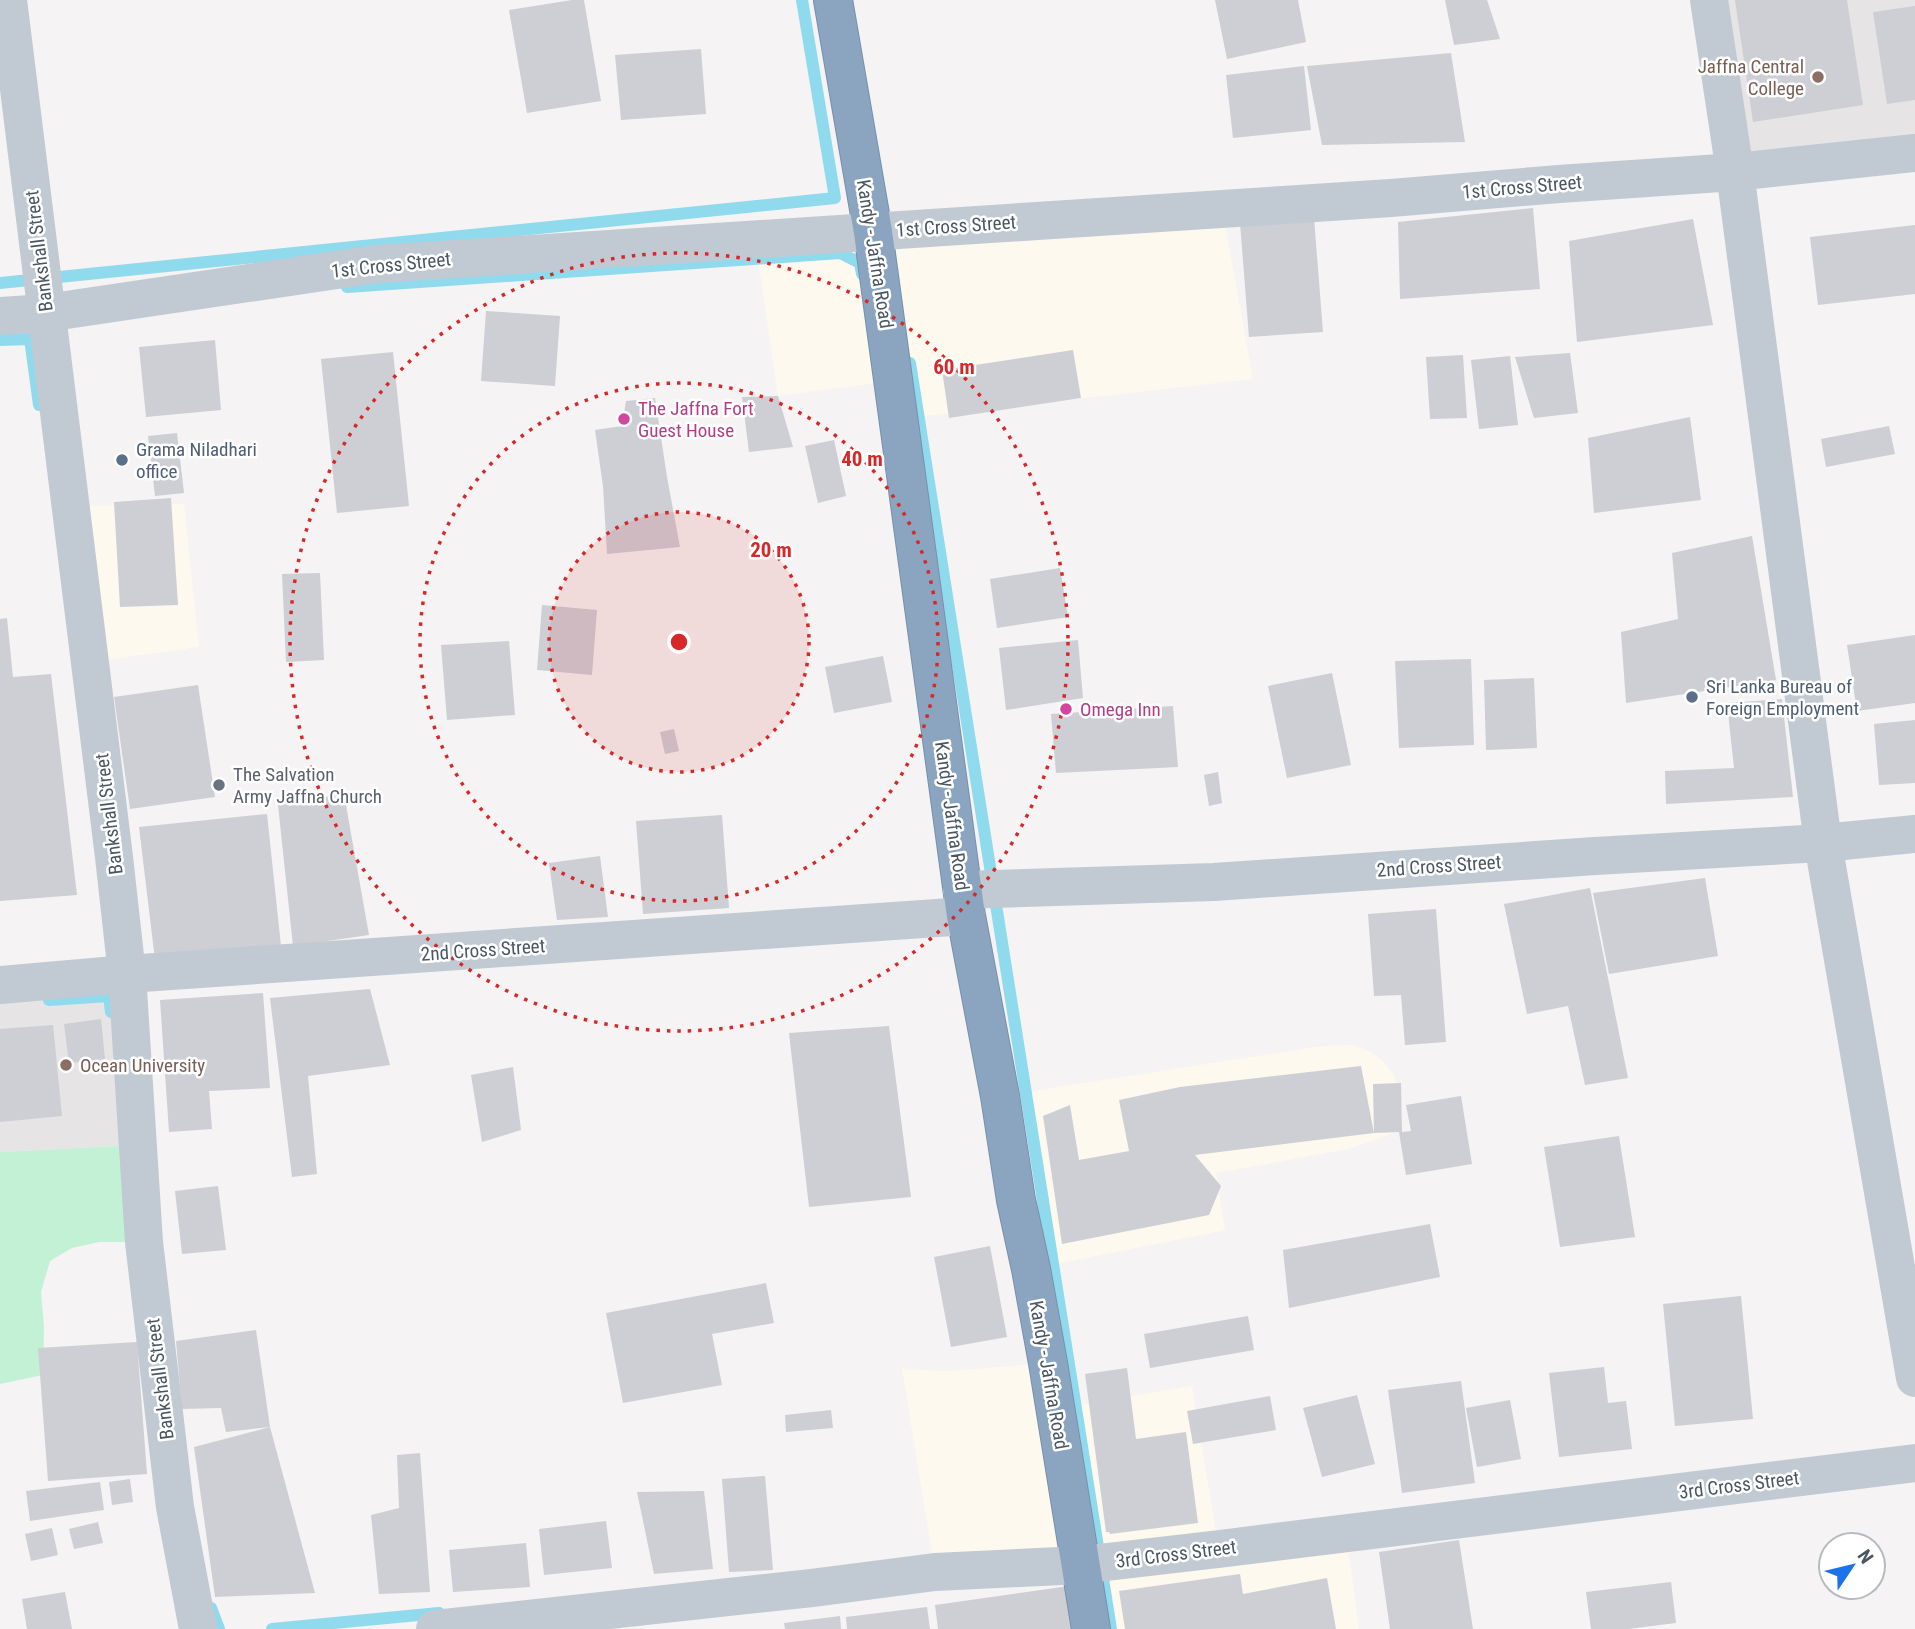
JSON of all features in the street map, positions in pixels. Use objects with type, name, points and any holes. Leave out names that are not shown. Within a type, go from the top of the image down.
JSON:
[{"type":"highway","name":"Kandy - Jaffna Road","points":[[833,0],[873,232],[964,903],[1000,1096],[1016,1200],[1031,1269],[1091,1629]]},
{"type":"street","name":"Bankshall Street","points":[[8,0],[107,792],[127,974],[146,1255],[176,1507],[198,1629]]},
{"type":"street","points":[[1709,0],[1735,172],[1823,843],[1915,1378]]},
{"type":"street","name":"1st Cross Street","points":[[0,316],[46,313],[377,264],[1391,198],[1735,172],[1915,153]]},
{"type":"street","name":"2nd Cross Street","points":[[0,985],[1214,882],[1823,843],[1915,834]]},
{"type":"street","name":"3rd Cross Street","points":[[435,1629],[747,1596],[935,1572],[1082,1565],[1915,1463]]},
{"type":"shaded area","name":"Jaffna Central College","points":[[1709,0],[1915,0],[1915,153],[1735,172]]},
{"type":"shaded area","points":[[1222,208],[1253,379],[898,419],[893,381],[778,396],[755,239]]},
{"type":"shaded area","points":[[184,504],[199,647],[90,662],[70,506]]},
{"type":"shaded area","name":"Ocean University","points":[[127,974],[137,1145],[0,1152],[0,985]]},
{"type":"shaded area","points":[[1353,1045],[1371,1052],[1385,1063],[1393,1074],[1402,1107],[1402,1125],[1396,1132],[1349,1149],[1216,1173],[1225,1230],[1031,1269],[1000,1096],[1322,1046]]},
{"type":"shaded area","points":[[1048,1363],[1056,1409],[1192,1386],[1219,1549],[1346,1533],[1359,1629],[1091,1629],[1081,1565],[935,1572],[902,1369],[947,1371]]},
{"type":"green space","points":[[137,1145],[144,1242],[99,1242],[72,1248],[50,1261],[41,1292],[44,1327],[43,1375],[0,1384],[0,1152]]},
{"type":"building","points":[[584,0],[601,101],[527,113],[509,10]]},
{"type":"building","points":[[1215,0],[1298,0],[1306,42],[1227,59]]},
{"type":"building","points":[[1445,0],[1487,0],[1500,39],[1454,45]]},
{"type":"building","points":[[1735,0],[1847,0],[1863,105],[1753,122]]},
{"type":"building","points":[[1915,6],[1915,100],[1887,104],[1873,12]]},
{"type":"building","points":[[701,49],[706,114],[621,120],[615,55]]},
{"type":"building","points":[[1451,53],[1465,142],[1322,145],[1307,66]]},
{"type":"building","points":[[1304,66],[1311,130],[1233,138],[1226,75]]},
{"type":"building","points":[[1533,208],[1540,289],[1400,299],[1398,222]]},
{"type":"building","points":[[1314,218],[1323,332],[1249,337],[1240,223]]},
{"type":"building","points":[[1693,219],[1713,325],[1577,342],[1569,241]]},
{"type":"building","points":[[1915,225],[1915,294],[1818,305],[1810,237]]},
{"type":"building","points":[[486,311],[560,316],[555,386],[481,381]]},
{"type":"building","points":[[215,340],[221,410],[146,417],[139,347]]},
{"type":"building","points":[[1073,350],[1081,398],[949,418],[942,370]]},
{"type":"building","points":[[393,352],[409,506],[337,513],[321,359]]},
{"type":"building","points":[[1570,353],[1578,413],[1534,418],[1515,357]]},
{"type":"building","points":[[1463,355],[1467,418],[1430,419],[1426,357]]},
{"type":"building","points":[[1510,356],[1518,425],[1479,429],[1471,360]]},
{"type":"building","points":[[778,396],[793,447],[749,452],[742,397]]},
{"type":"building","points":[[655,398],[680,547],[607,554],[603,486],[595,430],[622,426],[626,401]]},
{"type":"building","points":[[1690,417],[1701,500],[1594,513],[1588,438]]},
{"type":"building","points":[[1889,426],[1895,454],[1826,467],[1821,439]]},
{"type":"building","points":[[177,433],[184,493],[155,496],[148,436]]},
{"type":"building","points":[[834,440],[846,496],[818,503],[805,446]]},
{"type":"building","points":[[171,498],[178,605],[120,607],[114,502]]},
{"type":"building","points":[[1752,536],[1776,680],[1626,703],[1621,632],[1678,619],[1672,553]]},
{"type":"building","points":[[1060,568],[1068,617],[997,628],[990,579]]},
{"type":"building","points":[[320,573],[324,660],[286,662],[282,574]]},
{"type":"building","points":[[542,605],[597,610],[592,675],[537,670]]},
{"type":"building","points":[[7,618],[13,677],[51,674],[77,895],[0,901],[0,619]]},
{"type":"building","points":[[1915,635],[1915,703],[1857,711],[1847,645]]},
{"type":"building","points":[[1078,640],[1083,698],[1006,710],[999,648]]},
{"type":"building","points":[[509,641],[515,715],[447,720],[441,645]]},
{"type":"building","points":[[883,656],[892,702],[834,713],[825,667]]},
{"type":"building","points":[[1471,659],[1474,745],[1399,748],[1395,661]]},
{"type":"building","points":[[1332,673],[1351,765],[1287,778],[1268,686]]},
{"type":"building","points":[[1534,678],[1537,748],[1486,750],[1484,680]]},
{"type":"building","points":[[198,685],[215,797],[130,809],[114,697]]},
{"type":"building","points":[[1782,699],[1793,797],[1666,804],[1665,771],[1734,768],[1727,703]]},
{"type":"building","points":[[1173,706],[1178,767],[1056,773],[1051,714]]},
{"type":"building","points":[[1915,720],[1915,783],[1879,785],[1874,724]]},
{"type":"building","points":[[674,729],[679,751],[665,754],[660,732]]},
{"type":"building","points":[[1218,772],[1222,803],[1209,806],[1204,775]]},
{"type":"building","points":[[344,794],[369,935],[293,946],[278,805]]},
{"type":"building","points":[[267,814],[281,946],[155,960],[139,827]]},
{"type":"building","points":[[722,815],[729,908],[643,914],[636,821]]},
{"type":"building","points":[[600,856],[608,917],[557,920],[549,863]]},
{"type":"building","points":[[1705,878],[1718,956],[1609,974],[1593,893]]},
{"type":"building","points":[[1590,888],[1628,1078],[1585,1085],[1568,1006],[1527,1014],[1504,904]]},
{"type":"building","points":[[1436,909],[1446,1042],[1405,1045],[1401,995],[1374,996],[1368,914]]},
{"type":"building","points":[[370,989],[390,1065],[308,1076],[317,1174],[292,1177],[270,998]]},
{"type":"building","points":[[263,993],[270,1088],[209,1091],[212,1129],[169,1132],[160,1000]]},
{"type":"building","points":[[101,1019],[105,1059],[69,1063],[64,1024]]},
{"type":"building","points":[[53,1025],[62,1116],[0,1122],[0,1029]]},
{"type":"building","points":[[889,1026],[911,1197],[809,1207],[789,1033]]},
{"type":"building","points":[[1361,1066],[1374,1133],[1195,1155],[1221,1186],[1209,1215],[1062,1244],[1043,1116],[1070,1105],[1079,1160],[1129,1151],[1119,1100],[1180,1087]]},
{"type":"building","points":[[513,1067],[521,1130],[482,1142],[471,1075]]},
{"type":"building","points":[[1401,1083],[1402,1132],[1411,1131],[1406,1105],[1461,1096],[1472,1164],[1406,1175],[1399,1132],[1374,1133],[1373,1084]]},
{"type":"building","points":[[1619,1136],[1635,1237],[1560,1247],[1544,1147]]},
{"type":"building","points":[[218,1186],[226,1250],[182,1254],[175,1191]]},
{"type":"building","points":[[1430,1224],[1440,1277],[1289,1308],[1283,1250]]},
{"type":"building","points":[[990,1246],[1007,1337],[951,1347],[934,1257]]},
{"type":"building","points":[[766,1283],[774,1323],[712,1334],[722,1385],[623,1403],[606,1313]]},
{"type":"building","points":[[1741,1296],[1753,1419],[1675,1426],[1663,1304]]},
{"type":"building","points":[[1248,1316],[1254,1350],[1150,1368],[1144,1334]]},
{"type":"building","points":[[256,1330],[270,1427],[226,1432],[221,1408],[182,1409],[176,1341]]},
{"type":"building","points":[[137,1342],[147,1474],[48,1481],[38,1348]]},
{"type":"building","points":[[1604,1367],[1608,1403],[1626,1401],[1632,1449],[1559,1457],[1549,1373]]},
{"type":"building","points":[[1127,1368],[1136,1439],[1186,1432],[1198,1523],[1110,1534],[1106,1532],[1085,1374]]},
{"type":"building","points":[[1461,1381],[1475,1483],[1402,1493],[1388,1390]]},
{"type":"building","points":[[1357,1395],[1375,1464],[1322,1477],[1303,1408]]},
{"type":"building","points":[[1270,1396],[1276,1430],[1193,1444],[1187,1411]]},
{"type":"building","points":[[1510,1400],[1521,1459],[1477,1467],[1466,1408]]},
{"type":"building","points":[[831,1410],[833,1428],[786,1432],[785,1415]]},
{"type":"building","points":[[270,1427],[315,1593],[215,1597],[194,1447]]},
{"type":"building","points":[[420,1453],[430,1592],[379,1594],[371,1515],[399,1508],[397,1455]]},
{"type":"building","points":[[765,1476],[773,1570],[729,1572],[722,1479]]},
{"type":"building","points":[[130,1479],[133,1502],[112,1505],[109,1482]]},
{"type":"building","points":[[100,1482],[104,1510],[30,1521],[26,1491]]},
{"type":"building","points":[[704,1491],[713,1569],[654,1574],[637,1492]]},
{"type":"building","points":[[606,1521],[612,1568],[544,1575],[539,1529]]},
{"type":"building","points":[[98,1522],[103,1543],[74,1549],[69,1529]]},
{"type":"building","points":[[52,1528],[58,1555],[31,1561],[25,1534]]},
{"type":"building","points":[[1459,1540],[1473,1629],[1390,1629],[1379,1552]]},
{"type":"building","points":[[526,1543],[530,1587],[453,1592],[449,1550]]},
{"type":"building","points":[[1240,1574],[1243,1594],[1327,1578],[1336,1629],[1125,1629],[1119,1591]]},
{"type":"building","points":[[1671,1582],[1676,1623],[1628,1629],[1591,1629],[1586,1592]]},
{"type":"building","points":[[1069,1586],[1075,1629],[938,1629],[935,1605]]},
{"type":"building","points":[[65,1592],[72,1629],[27,1629],[22,1599]]},
{"type":"building","points":[[927,1607],[930,1629],[847,1629],[846,1617]]},
{"type":"building","points":[[840,1616],[841,1629],[785,1629],[784,1623]]},
{"type":"waterway","points":[[0,283],[835,198],[802,0]]},
{"type":"waterway","points":[[347,287],[840,253],[860,263],[862,274]]},
{"type":"waterway","points":[[0,340],[30,339],[39,405]]},
{"type":"waterway","points":[[910,363],[1111,1629]]},
{"type":"waterway","points":[[49,1000],[109,996],[111,1012]]},
{"type":"waterway","points":[[211,1608],[219,1629]]},
{"type":"waterway","points":[[272,1629],[439,1613]]},
{"type":"place","name":"Jaffna Central College","points":[[1818,77]]},
{"type":"place","name":"The Jaffna Fort Guest House","points":[[624,419]]},
{"type":"place","name":"Grama Niladhari office","points":[[122,460]]},
{"type":"place","name":"Sri Lanka Bureau of Foreign Employment","points":[[1692,697]]},
{"type":"place","name":"Omega Inn","points":[[1066,709]]},
{"type":"place","name":"The Salvation Army Jaffna Church","points":[[219,785]]},
{"type":"place","name":"Ocean University","points":[[66,1065]]}]
